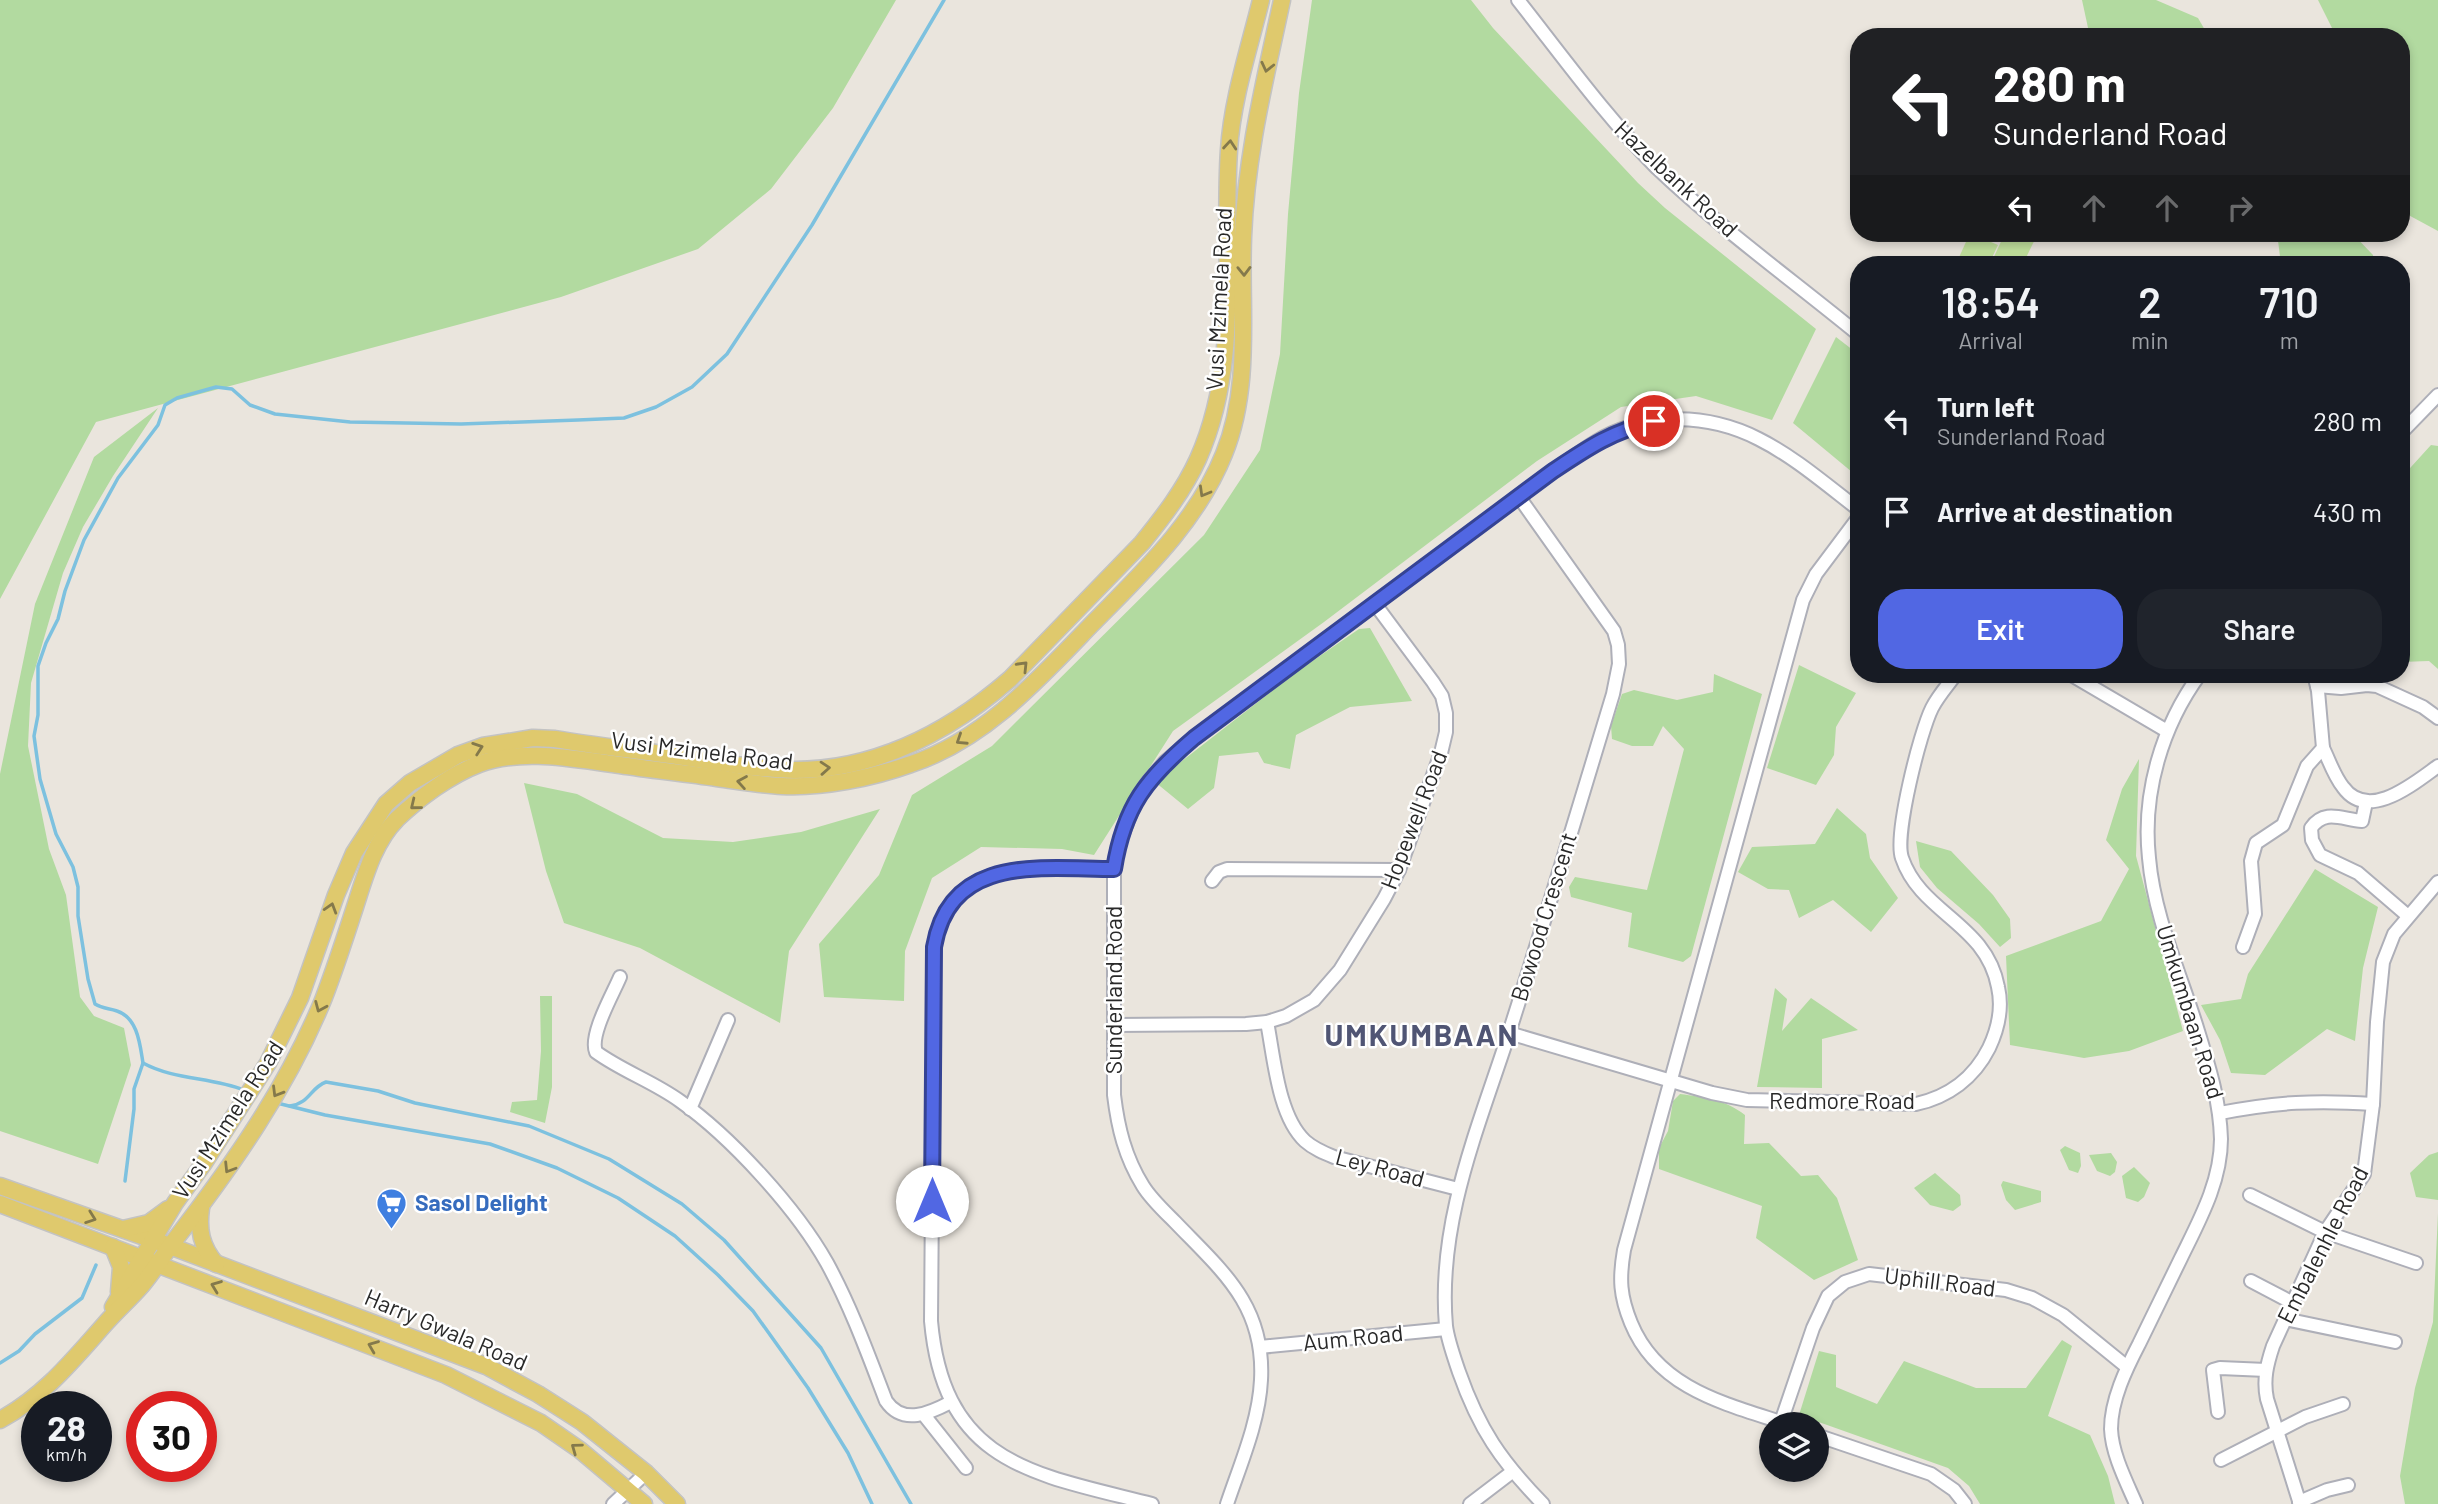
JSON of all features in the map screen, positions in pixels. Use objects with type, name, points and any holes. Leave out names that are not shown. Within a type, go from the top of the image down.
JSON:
[{"type":"main road","name":"Vusi Mzimela Road","points":[[0,1420],[49,1387],[145,1282],[152,1241],[268,1063],[300,999],[335,895],[354,853],[386,803],[420,777],[458,755],[483,746],[533,738],[750,767],[794,770],[832,768],[883,756],[949,726],[993,694],[1142,542],[1161,519],[1197,461],[1217,405],[1228,329],[1229,147],[1232,122],[1261,0]]},
{"type":"main road","name":"Vusi Mzimela Road","points":[[104,1325],[119,1296],[150,1261],[170,1246],[201,1208],[263,1116],[292,1069],[329,982],[368,864],[394,822],[440,785],[479,764],[520,757],[573,758],[791,787],[852,779],[911,765],[945,751],[999,715],[1159,554],[1204,493],[1224,456],[1233,428],[1242,370],[1243,236],[1249,159],[1256,114],[1282,0]]},
{"type":"main road","name":"Harry Gwala Road","points":[[0,1186],[170,1246],[486,1366],[582,1422],[646,1474],[677,1504]]},
{"type":"main road","points":[[123,1229],[149,1223],[175,1203]]},
{"type":"main road","name":"Harry Gwala Road","points":[[0,1204],[370,1344],[496,1399],[541,1423],[580,1450],[644,1504]]},
{"type":"main road","points":[[201,1208],[199,1222],[202,1244],[217,1265]]},
{"type":"main road","points":[[113,1247],[121,1267],[119,1296]]},
{"type":"street","name":"Hazelbank Road","points":[[1518,0],[1614,121],[1655,165],[1717,221],[1850,328]]},
{"type":"street","points":[[2410,419],[2438,395]]},
{"type":"street","name":"Sunderland Road","points":[[1227,1504],[1257,1408],[1261,1381],[1260,1347],[1239,1291],[1144,1188],[1134,1170],[1117,1124],[1114,1095],[1114,869],[1118,846],[1134,805],[1147,783],[1165,762],[1194,738],[1519,497],[1587,448],[1615,432],[1654,421],[1699,420],[1720,423],[1761,439],[1788,455],[1850,503]]},
{"type":"street","name":"Bowood Crescent","points":[[1519,497],[1606,618],[1618,645],[1619,664],[1614,694],[1458,1189],[1445,1257],[1446,1328],[1474,1411],[1483,1430],[1512,1472],[1543,1504]]},
{"type":"street","points":[[1759,1414],[1692,1390],[1670,1376],[1651,1358],[1636,1336],[1624,1307],[1620,1283],[1624,1250],[1803,600],[1816,574],[1850,529]]},
{"type":"street","name":"Hopewell Road","points":[[1114,1025],[1267,1022],[1304,1007],[1327,985],[1384,899],[1399,870],[1441,753],[1446,732],[1446,713],[1433,682],[1375,604]]},
{"type":"street","name":"Redmore Road","points":[[1509,1033],[1672,1079],[1722,1096],[1747,1100],[1916,1104],[1950,1091],[1964,1082],[1984,1058],[1996,1033],[2000,993],[1996,975],[1983,948],[1970,933],[1919,889],[1909,874],[1899,846],[1909,790],[1927,720],[1950,683]]},
{"type":"street","points":[[2085,683],[2167,731]]},
{"type":"street","name":"Umkumbaan Road","points":[[2136,1504],[2114,1450],[2111,1429],[2119,1389],[2127,1367],[2214,1187],[2221,1142],[2220,1113],[2207,1061],[2167,940],[2149,859],[2148,820],[2160,753],[2167,731],[2194,683]]},
{"type":"street","points":[[2316,683],[2323,748],[2343,788],[2358,800],[2366,802],[2385,798],[2438,766]]},
{"type":"street","points":[[2325,683],[2341,688],[2377,686],[2423,707],[2438,718]]},
{"type":"street","points":[[2243,947],[2255,914],[2251,861],[2256,843],[2283,825],[2307,766],[2323,748]]},
{"type":"street","points":[[2366,802],[2362,821],[2337,816],[2323,817],[2311,828],[2312,840],[2325,859],[2358,873],[2408,916]]},
{"type":"street","points":[[1114,869],[1015,869],[989,876],[972,883],[948,907],[936,936],[932,1321],[934,1349],[951,1402],[974,1432],[1007,1460],[1103,1498],[1152,1504]]},
{"type":"street","points":[[1212,881],[1227,869],[1399,870]]},
{"type":"street","name":"Embalenhle Road","points":[[2300,1503],[2265,1387],[2266,1370],[2273,1346],[2325,1232],[2364,1174],[2373,1104],[2380,978],[2388,946],[2408,916],[2438,882]]},
{"type":"street","points":[[620,976],[598,1028],[594,1046],[596,1052],[679,1100],[709,1123],[772,1187],[814,1241],[834,1275],[890,1406],[905,1414],[924,1415],[951,1402]]},
{"type":"street","points":[[690,1109],[728,1020]]},
{"type":"street","name":"Ley Road","points":[[1267,1022],[1286,1111],[1304,1141],[1334,1157],[1458,1189]]},
{"type":"street","points":[[2220,1113],[2294,1101],[2373,1104]]},
{"type":"street","points":[[2250,1195],[2325,1232],[2416,1263]]},
{"type":"street","name":"Uphill Road","points":[[1787,1412],[1813,1328],[1828,1296],[1845,1282],[1869,1274],[2006,1290],[2032,1298],[2063,1315],[2127,1367]]},
{"type":"street","points":[[2250,1281],[2293,1303]]},
{"type":"street","points":[[2286,1319],[2395,1342]]},
{"type":"street","name":"Aum Road","points":[[1260,1347],[1446,1328]]},
{"type":"street","points":[[2218,1412],[2213,1370],[2220,1367],[2266,1370]]},
{"type":"street","points":[[2221,1460],[2305,1417],[2343,1404]]},
{"type":"street","points":[[924,1415],[966,1468]]},
{"type":"street","points":[[1829,1439],[1931,1474],[1954,1490],[1965,1504]]},
{"type":"street","points":[[1470,1504],[1512,1472]]},
{"type":"street","points":[[613,1504],[646,1474]]},
{"type":"street","points":[[2300,1503],[2327,1490],[2348,1485]]},
{"type":"green space","points":[[0,0],[896,0],[833,108],[771,189],[698,249],[561,297],[96,422],[0,599]]},
{"type":"green space","points":[[1312,0],[1471,0],[1493,28],[1638,183],[1665,208],[1816,329],[1772,420],[1696,396],[1621,407],[1537,461],[1324,622],[1173,731],[1094,855],[1062,849],[981,847],[932,878],[905,951],[904,1001],[824,997],[819,944],[879,875],[912,795],[992,746],[1204,535],[1260,450],[1280,354],[1288,214],[1299,93]]},
{"type":"green space","points":[[2082,0],[2156,0],[2198,18],[2204,28],[2088,28]]},
{"type":"green space","points":[[2318,0],[2438,0],[2438,231],[2410,216],[2410,28],[2332,28]]},
{"type":"green space","points":[[1966,242],[1991,242],[1998,245],[1993,256],[1960,256]]},
{"type":"green space","points":[[2001,242],[2034,242],[2027,256],[1994,256]]},
{"type":"green space","points":[[2278,242],[2361,242],[2373,256],[2280,256]]},
{"type":"green space","points":[[1836,337],[1850,348],[1850,470],[1793,423]]},
{"type":"green space","points":[[158,408],[83,527],[63,573],[31,683],[28,746],[49,849],[66,895],[80,997],[94,1016],[124,1028],[131,1065],[98,1164],[0,1131],[0,774],[35,604],[94,457]]},
{"type":"green space","points":[[2431,445],[2438,446],[2438,669],[2429,661],[2410,662],[2410,468]]},
{"type":"green space","points":[[1370,628],[1412,701],[1350,707],[1296,735],[1290,769],[1264,763],[1258,752],[1219,756],[1214,788],[1188,809],[1155,782],[1295,673],[1359,629]]},
{"type":"green space","points":[[1799,665],[1856,693],[1836,727],[1834,755],[1816,785],[1767,768]]},
{"type":"green space","points":[[1714,674],[1762,694],[1691,956],[1683,962],[1628,947],[1632,913],[1571,897],[1569,887],[1575,877],[1647,890],[1684,749],[1663,726],[1653,746],[1632,746],[1612,739],[1611,726],[1622,694],[1634,690],[1677,700],[1713,692]]},
{"type":"green space","points":[[2139,759],[2136,856],[2183,1031],[2129,1051],[2084,1058],[2010,1045],[2006,956],[2101,921],[2129,869],[2106,840],[2122,789]]},
{"type":"green space","points":[[524,783],[577,794],[663,838],[733,842],[801,832],[880,809],[789,951],[780,1023],[640,948],[564,923],[546,871]]},
{"type":"green space","points":[[1837,808],[1866,834],[1870,858],[1898,898],[1871,932],[1833,900],[1799,918],[1789,890],[1768,889],[1738,872],[1752,847],[1815,844]]},
{"type":"green space","points":[[1916,841],[1951,851],[1993,895],[2010,919],[2011,938],[2000,947],[1979,924],[1937,888],[1920,867]]},
{"type":"green space","points":[[2315,869],[2378,907],[2363,968],[2355,1041],[2327,1029],[2265,1075],[2231,1073],[2220,1040],[2201,1005],[2241,999],[2248,974]]},
{"type":"green space","points":[[1775,988],[1787,999],[1782,1031],[1811,998],[1858,1030],[1822,1039],[1822,1088],[1757,1087]]},
{"type":"green space","points":[[540,996],[552,996],[552,1087],[545,1123],[510,1112],[512,1102],[537,1100],[541,1051]]},
{"type":"green space","points":[[1680,1094],[1714,1100],[1738,1110],[1745,1115],[1744,1144],[1769,1143],[1801,1176],[1818,1175],[1837,1198],[1858,1260],[1814,1280],[1756,1238],[1762,1206],[1659,1169],[1659,1148],[1668,1131],[1673,1101]]},
{"type":"green space","points":[[2065,1146],[2080,1153],[2081,1166],[2078,1173],[2069,1170],[2060,1150]]},
{"type":"green space","points":[[2438,1152],[2438,1200],[2416,1197],[2410,1173],[2429,1155]]},
{"type":"green space","points":[[2111,1153],[2117,1162],[2115,1172],[2110,1176],[2097,1171],[2089,1155]]},
{"type":"green space","points":[[2134,1167],[2150,1183],[2144,1197],[2138,1202],[2126,1198],[2122,1176]]},
{"type":"green space","points":[[1935,1173],[1960,1195],[1961,1205],[1953,1211],[1930,1205],[1914,1188]]},
{"type":"green space","points":[[2003,1181],[2041,1191],[2041,1202],[2015,1210],[2006,1200],[2001,1185]]},
{"type":"green space","points":[[2438,1213],[2438,1504],[2405,1504],[2400,1476],[2415,1388],[2433,1322]]},
{"type":"green space","points":[[2062,1340],[2072,1346],[2048,1416],[2090,1435],[2108,1476],[2115,1504],[1980,1504],[1969,1486],[1948,1468],[1829,1426],[1829,1412],[1800,1412],[1819,1351],[1836,1355],[1836,1387],[1877,1404],[1904,1361],[1976,1388],[2026,1388]]},
{"type":"waterway","points":[[244,1090],[167,1073],[143,1063],[137,1033],[130,1020],[117,1011],[95,1004],[88,979],[78,916],[78,887],[73,867],[56,834],[40,779],[34,736],[38,715],[38,666],[58,619],[65,591],[84,540],[118,478],[158,425],[165,405],[177,398],[216,387],[232,389],[250,405],[275,414],[350,422],[461,424],[624,418],[656,407],[692,387],[727,354],[812,225],[944,0]]},
{"type":"waterway","points":[[125,1181],[134,1089],[143,1063]]},
{"type":"waterway","points":[[290,1106],[302,1102],[326,1082],[378,1091],[415,1103],[529,1126],[609,1159],[682,1204],[724,1240],[821,1348],[911,1504]]},
{"type":"waterway","points":[[277,1103],[325,1115],[490,1144],[557,1168],[618,1198],[675,1236],[753,1311],[808,1388],[848,1453],[872,1504]]},
{"type":"waterway","points":[[0,1363],[19,1351],[35,1334],[82,1298],[96,1265]]},
{"type":"place","name":"Sasol Delight","points":[[392,1230]]},
{"type":"district","name":"UMKUMBAAN","points":[[1422,1036]]},
{"type":"route","points":[[932,1201],[934,947],[940,923],[948,907],[958,896],[972,883],[1015,869],[1114,869],[1124,825],[1147,783],[1165,762],[1553,471],[1615,432],[1654,421]]}]
